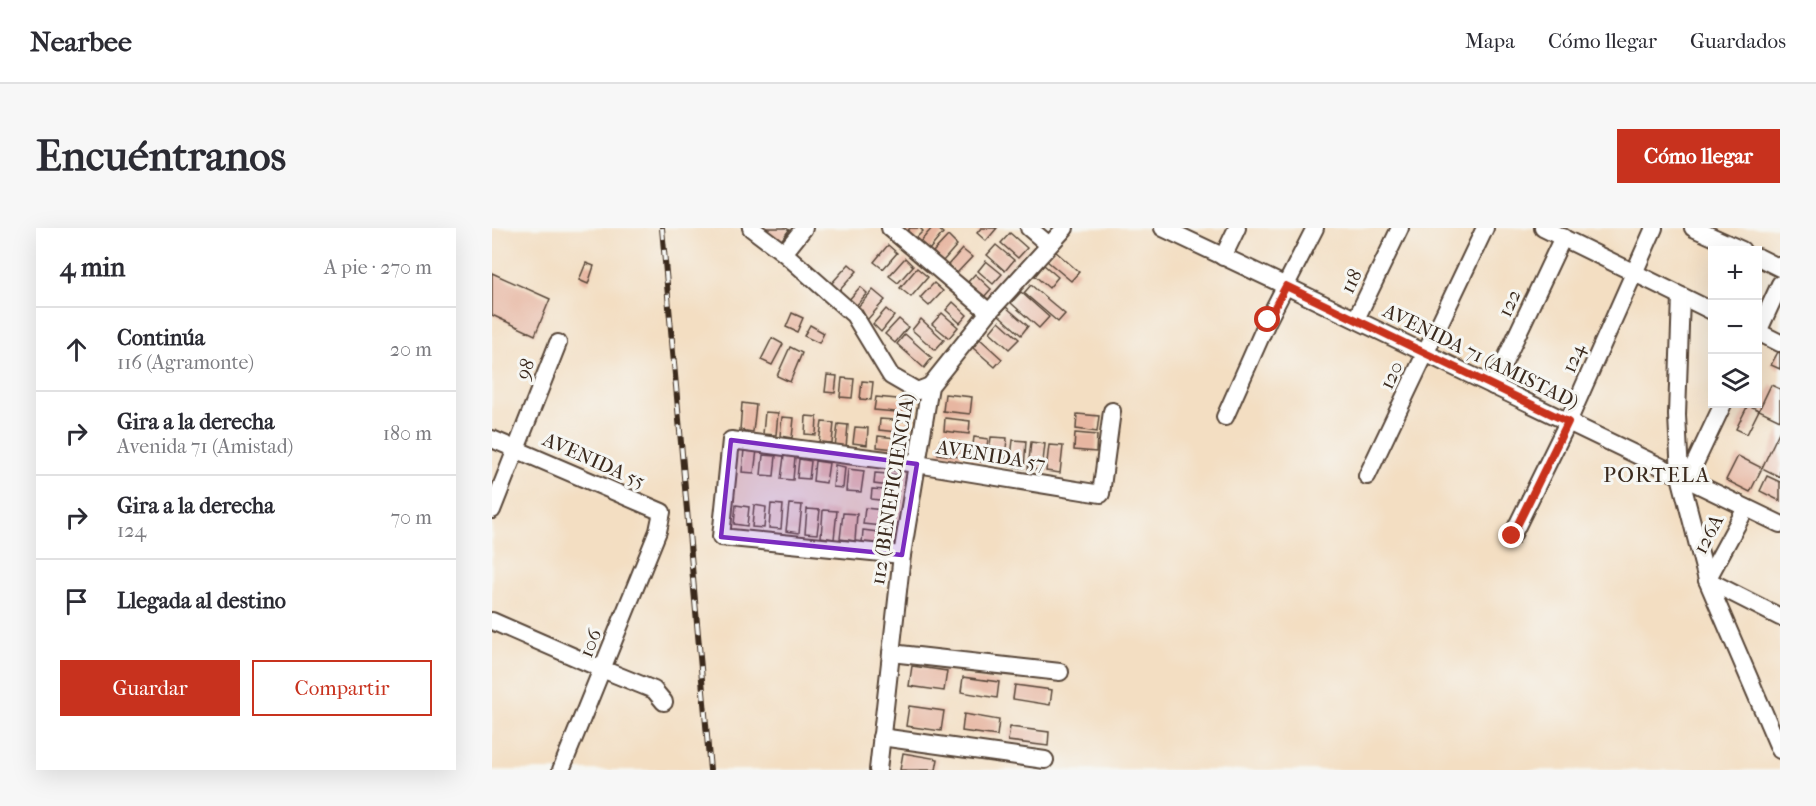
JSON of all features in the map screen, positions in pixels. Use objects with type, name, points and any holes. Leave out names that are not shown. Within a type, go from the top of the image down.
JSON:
[{"type":"street","points":[[751,228],[784,253],[854,315],[891,376],[917,391],[930,386]]},
{"type":"street","points":[[784,253],[804,228]]},
{"type":"street","points":[[890,228],[989,312]]},
{"type":"street","points":[[1029,228],[1049,245]]},
{"type":"street","name":"112 (BENEFICIENCIA)","points":[[878,770],[902,555],[930,386],[989,312],[1065,228]]},
{"type":"street","name":"AVENIDA 71 (AMISTAD)","points":[[1162,228],[1780,524]]},
{"type":"street","points":[[1223,257],[1237,228]]},
{"type":"street","points":[[1225,417],[1268,320],[1315,228]]},
{"type":"street","name":"118","points":[[1356,319],[1400,228]]},
{"type":"street","name":"120","points":[[1366,476],[1485,228]]},
{"type":"street","points":[[1543,228],[1708,309]]},
{"type":"street","name":"124","points":[[1512,536],[1568,422],[1654,228]]},
{"type":"street","points":[[1693,228],[1734,246]]},
{"type":"street","name":"122","points":[[1493,386],[1563,237]]},
{"type":"street","points":[[1762,259],[1780,268]]},
{"type":"street","points":[[1762,323],[1780,284]]},
{"type":"street","points":[[1681,296],[1677,415],[1684,478],[1707,580],[1780,750]]},
{"type":"street","points":[[1762,334],[1780,343]]},
{"type":"street","name":"98","points":[[492,510],[558,343]]},
{"type":"street","points":[[1684,478],[1722,408]]},
{"type":"street","name":"AVENIDA 57","points":[[902,555],[721,537],[732,440],[917,464],[1101,494],[1112,411]]},
{"type":"street","name":"AVENIDA 55","points":[[492,439],[662,512],[658,531]]},
{"type":"street","name":"126A","points":[[1707,580],[1746,508]]},
{"type":"street","name":"106","points":[[561,770],[658,531]]},
{"type":"street","points":[[1707,580],[1780,617]]},
{"type":"street","points":[[492,621],[654,690],[664,702]]},
{"type":"street","points":[[891,653],[1060,672]]},
{"type":"street","points":[[1762,705],[1780,713]]},
{"type":"street","points":[[882,737],[1045,760]]},
{"type":"highlighted area","points":[[731,440],[917,464],[902,555],[721,537]]},
{"type":"building","points":[[754,228],[786,228],[789,230],[777,246]]},
{"type":"building","points":[[910,228],[920,228],[923,231],[913,241],[905,234]]},
{"type":"building","points":[[932,228],[937,228],[943,233],[929,250],[920,242]]},
{"type":"building","points":[[981,228],[997,228],[986,241],[977,233]]},
{"type":"building","points":[[1010,233],[1027,248],[1018,258],[1001,243]]},
{"type":"building","points":[[948,236],[957,245],[943,261],[933,252]]},
{"type":"building","points":[[888,245],[897,253],[883,269],[874,262]]},
{"type":"building","points":[[996,245],[1014,260],[1005,271],[987,255]]},
{"type":"building","points":[[962,249],[972,257],[957,273],[948,265]]},
{"type":"building","points":[[1055,251],[1079,272],[1071,281],[1047,261]]},
{"type":"building","points":[[905,258],[913,266],[898,283],[889,276]]},
{"type":"building","points":[[986,261],[1002,274],[993,284],[978,271]]},
{"type":"building","points":[[586,263],[594,266],[588,284],[579,280]]},
{"type":"building","points":[[849,264],[857,271],[839,291],[831,284]]},
{"type":"building","points":[[1044,265],[1058,277],[1049,288],[1035,276]]},
{"type":"building","points":[[917,268],[928,277],[911,297],[900,288]]},
{"type":"building","points":[[492,273],[550,299],[535,335],[492,315]]},
{"type":"building","points":[[975,274],[991,289],[984,297],[968,282]]},
{"type":"building","points":[[934,283],[943,291],[929,306],[920,298]]},
{"type":"building","points":[[1031,285],[1065,314],[1058,322],[1024,293]]},
{"type":"building","points":[[860,287],[867,293],[855,307],[848,301]]},
{"type":"building","points":[[873,290],[885,300],[867,320],[856,309]]},
{"type":"building","points":[[1021,292],[1049,317],[1039,328],[1011,303]]},
{"type":"building","points":[[953,302],[967,315],[960,323],[946,310]]},
{"type":"building","points":[[1006,307],[1028,326],[1021,335],[999,315]]},
{"type":"building","points":[[886,309],[894,316],[881,332],[873,324]]},
{"type":"building","points":[[792,313],[803,318],[797,332],[786,327]]},
{"type":"building","points":[[942,313],[958,327],[949,338],[932,324]]},
{"type":"building","points":[[899,319],[908,327],[895,343],[885,334]]},
{"type":"building","points":[[921,319],[944,340],[935,350],[912,330]]},
{"type":"building","points":[[999,321],[1019,339],[1009,349],[990,332]]},
{"type":"building","points":[[810,325],[824,333],[819,343],[804,336]]},
{"type":"building","points":[[905,334],[932,358],[924,368],[897,344]]},
{"type":"building","points":[[772,338],[783,344],[772,365],[761,360]]},
{"type":"building","points":[[980,339],[1002,359],[995,367],[973,348]]},
{"type":"building","points":[[790,347],[802,353],[790,382],[777,376]]},
{"type":"building","points":[[1778,352],[1780,353],[1780,369],[1771,365]]},
{"type":"building","points":[[827,375],[837,376],[835,393],[825,392]]},
{"type":"building","points":[[842,378],[854,379],[852,398],[840,397]]},
{"type":"building","points":[[862,381],[873,382],[871,400],[860,399]]},
{"type":"building","points":[[1771,385],[1780,389],[1780,420],[1759,410],[1762,408]]},
{"type":"building","points":[[945,394],[972,397],[970,414],[943,411]]},
{"type":"building","points":[[876,397],[908,400],[907,413],[874,410]]},
{"type":"building","points":[[742,403],[756,405],[753,432],[740,430]]},
{"type":"building","points":[[1746,408],[1759,410],[1747,434],[1736,429]]},
{"type":"building","points":[[765,412],[778,413],[776,435],[763,434]]},
{"type":"building","points":[[1077,414],[1099,416],[1097,432],[1076,429]]},
{"type":"building","points":[[806,416],[817,417],[816,435],[805,434]]},
{"type":"building","points":[[782,417],[794,418],[792,438],[780,436]]},
{"type":"building","points":[[945,418],[970,421],[969,434],[944,431]]},
{"type":"building","points":[[880,419],[908,421],[906,433],[879,430]]},
{"type":"building","points":[[822,422],[834,423],[832,443],[819,442]]},
{"type":"building","points":[[838,424],[848,425],[846,448],[835,447]]},
{"type":"building","points":[[855,427],[868,428],[867,445],[853,443]]},
{"type":"building","points":[[1780,430],[1780,477],[1762,468]]},
{"type":"building","points":[[1075,433],[1097,435],[1096,452],[1074,450]]},
{"type":"building","points":[[878,436],[905,439],[904,450],[877,447]]},
{"type":"building","points":[[974,437],[988,439],[985,462],[971,460]]},
{"type":"building","points":[[991,437],[1007,438],[1005,462],[988,460]]},
{"type":"building","points":[[940,440],[963,443],[961,457],[938,454]]},
{"type":"building","points":[[1013,440],[1026,441],[1024,468],[1010,466]]},
{"type":"building","points":[[1031,442],[1045,444],[1042,470],[1028,469]]},
{"type":"building","points":[[1049,445],[1063,446],[1060,473],[1046,471]]},
{"type":"building","points":[[744,449],[757,450],[754,473],[742,472]]},
{"type":"building","points":[[763,455],[776,456],[774,476],[761,475]]},
{"type":"building","points":[[784,456],[795,457],[793,480],[781,479]]},
{"type":"building","points":[[1738,456],[1762,468],[1750,492],[1726,480]]},
{"type":"building","points":[[799,459],[811,461],[809,479],[797,478]]},
{"type":"building","points":[[815,461],[829,463],[826,483],[813,481]]},
{"type":"building","points":[[835,465],[845,467],[843,488],[833,487]]},
{"type":"building","points":[[848,469],[864,471],[861,492],[846,491]]},
{"type":"building","points":[[875,473],[899,475],[897,487],[874,484]]},
{"type":"building","points":[[1767,476],[1780,482],[1780,501],[1760,491]]},
{"type":"building","points":[[872,489],[898,491],[897,502],[871,499]]},
{"type":"building","points":[[771,504],[783,505],[781,529],[769,528]]},
{"type":"building","points":[[789,504],[802,505],[799,533],[786,531]]},
{"type":"building","points":[[736,505],[749,507],[747,526],[734,524]]},
{"type":"building","points":[[754,505],[766,507],[764,528],[752,527]]},
{"type":"building","points":[[865,508],[892,511],[891,527],[863,524]]},
{"type":"building","points":[[807,509],[820,510],[817,534],[805,533]]},
{"type":"building","points":[[823,510],[837,511],[834,539],[821,537]]},
{"type":"building","points":[[843,513],[857,514],[855,541],[840,539]]},
{"type":"building","points":[[863,530],[892,534],[891,546],[862,543]]},
{"type":"building","points":[[912,666],[947,671],[944,691],[909,686]]},
{"type":"building","points":[[963,677],[999,682],[997,698],[961,692]]},
{"type":"building","points":[[1015,685],[1052,690],[1050,705],[1013,699]]},
{"type":"building","points":[[909,706],[944,711],[941,731],[906,726]]},
{"type":"building","points":[[964,714],[999,720],[997,736],[962,731]]},
{"type":"building","points":[[1010,727],[1049,732],[1048,746],[1008,741]]},
{"type":"building","points":[[903,753],[938,759],[936,770],[900,770]]},
{"type":"railway","points":[[662,228],[710,770]]},
{"type":"district","name":"PORTELA","points":[[1657,475]]},
{"type":"route","points":[[1268,320],[1286,286],[1568,422],[1512,536]]}]
